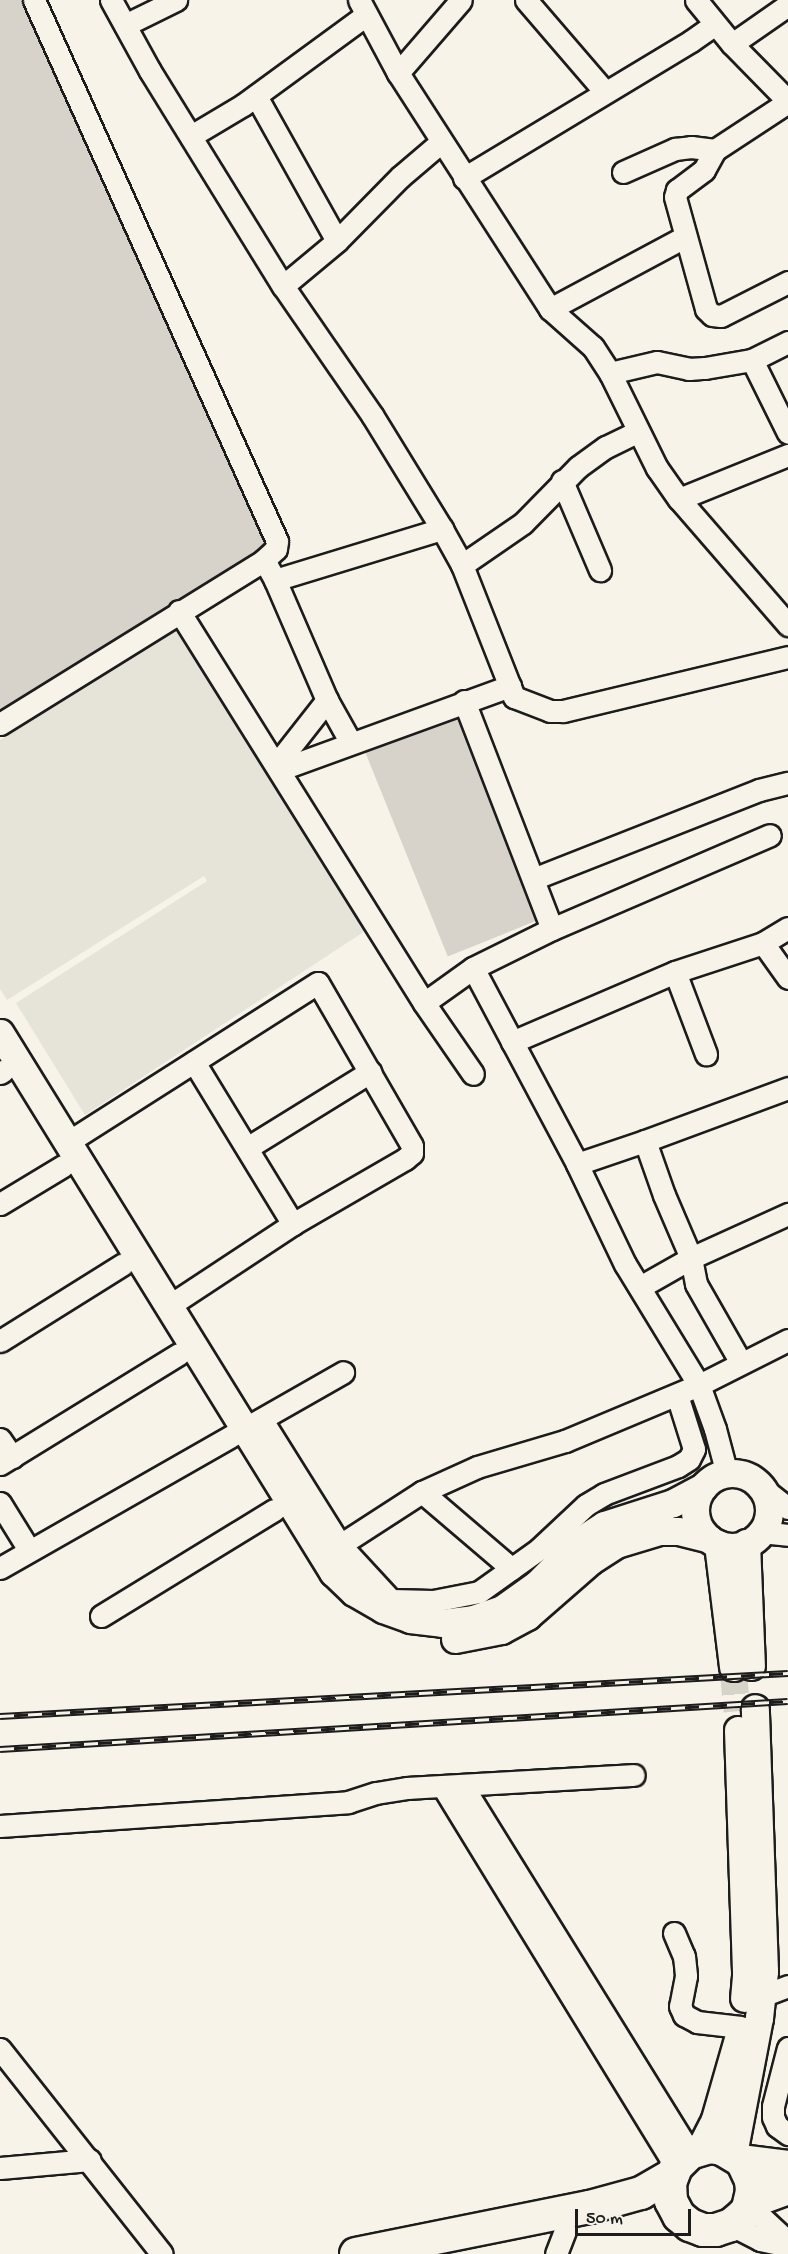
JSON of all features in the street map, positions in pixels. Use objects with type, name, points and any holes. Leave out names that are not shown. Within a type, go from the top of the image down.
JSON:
[{"type":"highway","points":[[356,2254],[590,2207],[641,2193],[685,2161],[722,2149],[737,2157],[788,2167]]},
{"type":"highway","points":[[737,2157],[752,2180],[743,2212]]},
{"type":"highway","points":[[685,2161],[671,2201],[680,2216],[690,2225],[703,2230],[716,2230],[743,2212],[788,2188]]},
{"type":"highway","points":[[454,2254],[560,2243],[642,2214],[662,2212],[680,2216]]},
{"type":"main road","points":[[0,1033],[65,1154],[123,1263],[179,1354],[246,1429],[274,1510],[305,1561],[324,1588],[340,1604],[366,1621],[391,1632],[423,1639],[450,1640],[501,1630],[527,1616],[590,1561],[616,1544],[659,1531],[678,1531],[737,1546],[754,1538],[766,1524],[768,1505],[761,1487],[746,1475],[727,1474],[718,1476],[673,1503],[604,1525],[581,1540],[537,1584],[502,1609],[473,1619],[442,1623],[410,1619],[394,1607],[354,1592],[333,1572],[246,1429],[170,1305],[65,1154],[1,1070]]},
{"type":"main road","points":[[703,1487],[698,1496],[695,1515],[698,1524],[714,1541],[742,1667],[754,1538]]},
{"type":"main road","points":[[685,2161],[722,2098],[741,2027],[746,1976],[746,1709],[764,1921],[762,1996],[737,2157]]},
{"type":"street","points":[[0,724],[179,610],[264,560],[276,549],[277,541],[34,0]]},
{"type":"street","points":[[111,0],[283,286],[372,415],[442,529],[462,565],[514,697],[550,711],[563,711],[788,657]]},
{"type":"street","points":[[125,25],[176,0]]},
{"type":"street","points":[[398,73],[461,0]]},
{"type":"street","points":[[526,0],[605,92]]},
{"type":"street","points":[[696,0],[732,44],[788,102],[715,150],[704,170],[677,190],[675,197],[684,237],[706,309],[712,315],[721,316],[788,282]]},
{"type":"street","points":[[732,44],[784,4]]},
{"type":"street","points":[[191,136],[256,96],[362,8],[398,73],[441,142],[550,309],[593,347],[610,373],[637,432],[657,468],[679,498],[788,625]]},
{"type":"street","points":[[464,178],[691,41],[715,24]]},
{"type":"street","points":[[256,96],[337,241]]},
{"type":"street","points":[[283,286],[337,241],[400,177],[441,142]]},
{"type":"street","points":[[623,172],[675,148],[715,150]]},
{"type":"street","points":[[550,309],[684,237]]},
{"type":"street","points":[[610,373],[657,362],[689,369],[752,360],[788,342]]},
{"type":"street","points":[[752,360],[788,433]]},
{"type":"street","points":[[462,565],[523,523],[542,506],[562,481],[578,466],[606,447],[637,432]]},
{"type":"street","points":[[679,498],[788,455]]},
{"type":"street","points":[[562,481],[600,570]]},
{"type":"street","points":[[275,580],[442,529]]},
{"type":"street","points":[[264,560],[275,580],[327,700],[351,743]]},
{"type":"street","points":[[179,610],[424,1003],[473,1074]]},
{"type":"street","points":[[278,768],[510,686]]},
{"type":"street","points":[[278,768],[327,700]]},
{"type":"street","points":[[464,701],[552,929]]},
{"type":"street","points":[[533,879],[759,790],[788,783]]},
{"type":"street","points":[[424,1003],[473,968],[552,929],[770,835]]},
{"type":"street","points":[[512,1042],[675,972],[763,943],[788,928]]},
{"type":"street","points":[[763,943],[788,978]]},
{"type":"street","points":[[473,968],[577,1164],[625,1264],[699,1385],[727,1474]]},
{"type":"street","points":[[675,972],[706,1054]]},
{"type":"street","points":[[0,1204],[65,1154],[194,1062],[318,983],[412,1146],[412,1153],[293,1224],[170,1305]]},
{"type":"street","points":[[194,1062],[293,1224]]},
{"type":"street","points":[[247,1148],[370,1072]]},
{"type":"street","points":[[577,1164],[645,1142],[788,1088]]},
{"type":"street","points":[[645,1142],[664,1195],[692,1258],[696,1284],[741,1363]]},
{"type":"street","points":[[639,1287],[692,1258],[788,1214]]},
{"type":"street","points":[[0,1341],[123,1263]]},
{"type":"street","points":[[340,1545],[422,1492],[477,1467],[565,1441],[676,1395],[788,1340]]},
{"type":"street","points":[[0,1439],[6,1461],[179,1354]]},
{"type":"street","points":[[0,1568],[343,1372]]},
{"type":"street","points":[[246,1429],[340,1545],[394,1607],[479,1592],[539,1549],[586,1505],[604,1494],[678,1466],[689,1459],[694,1449],[676,1395]]},
{"type":"street","points":[[761,1487],[788,1508]]},
{"type":"street","points":[[422,1492],[512,1569]]},
{"type":"street","points":[[0,1503],[29,1550]]},
{"type":"street","points":[[101,1616],[274,1510]]},
{"type":"street","points":[[754,1538],[788,1535]]},
{"type":"street","points":[[0,1826],[348,1802],[376,1793],[408,1788],[634,1775]]},
{"type":"street","points":[[452,1786],[685,2161]]},
{"type":"street","points":[[674,1933],[684,1956],[686,1976],[680,2006],[684,2015],[697,2022],[741,2027]]},
{"type":"street","points":[[762,1996],[788,1986]]},
{"type":"street","points":[[788,2048],[773,2106],[773,2116],[777,2126],[788,2134]]},
{"type":"street","points":[[0,2049],[162,2254]]},
{"type":"street","points":[[0,2168],[90,2160]]},
{"type":"street","points":[[743,2212],[760,2240],[788,2244]]},
{"type":"shaded area","points":[[0,0],[26,0],[271,543],[0,711]]},
{"type":"shaded area","points":[[179,629],[368,929],[85,1115],[16,1003],[207,881],[204,876],[7,1000],[0,989],[0,740]]},
{"type":"shaded area","points":[[464,703],[550,915],[448,957],[362,744]]},
{"type":"tunnel","points":[[733,1667],[737,1711]]},
{"type":"railway","points":[[0,1716],[788,1673]]},
{"type":"railway","points":[[0,1749],[788,1701]]}]
